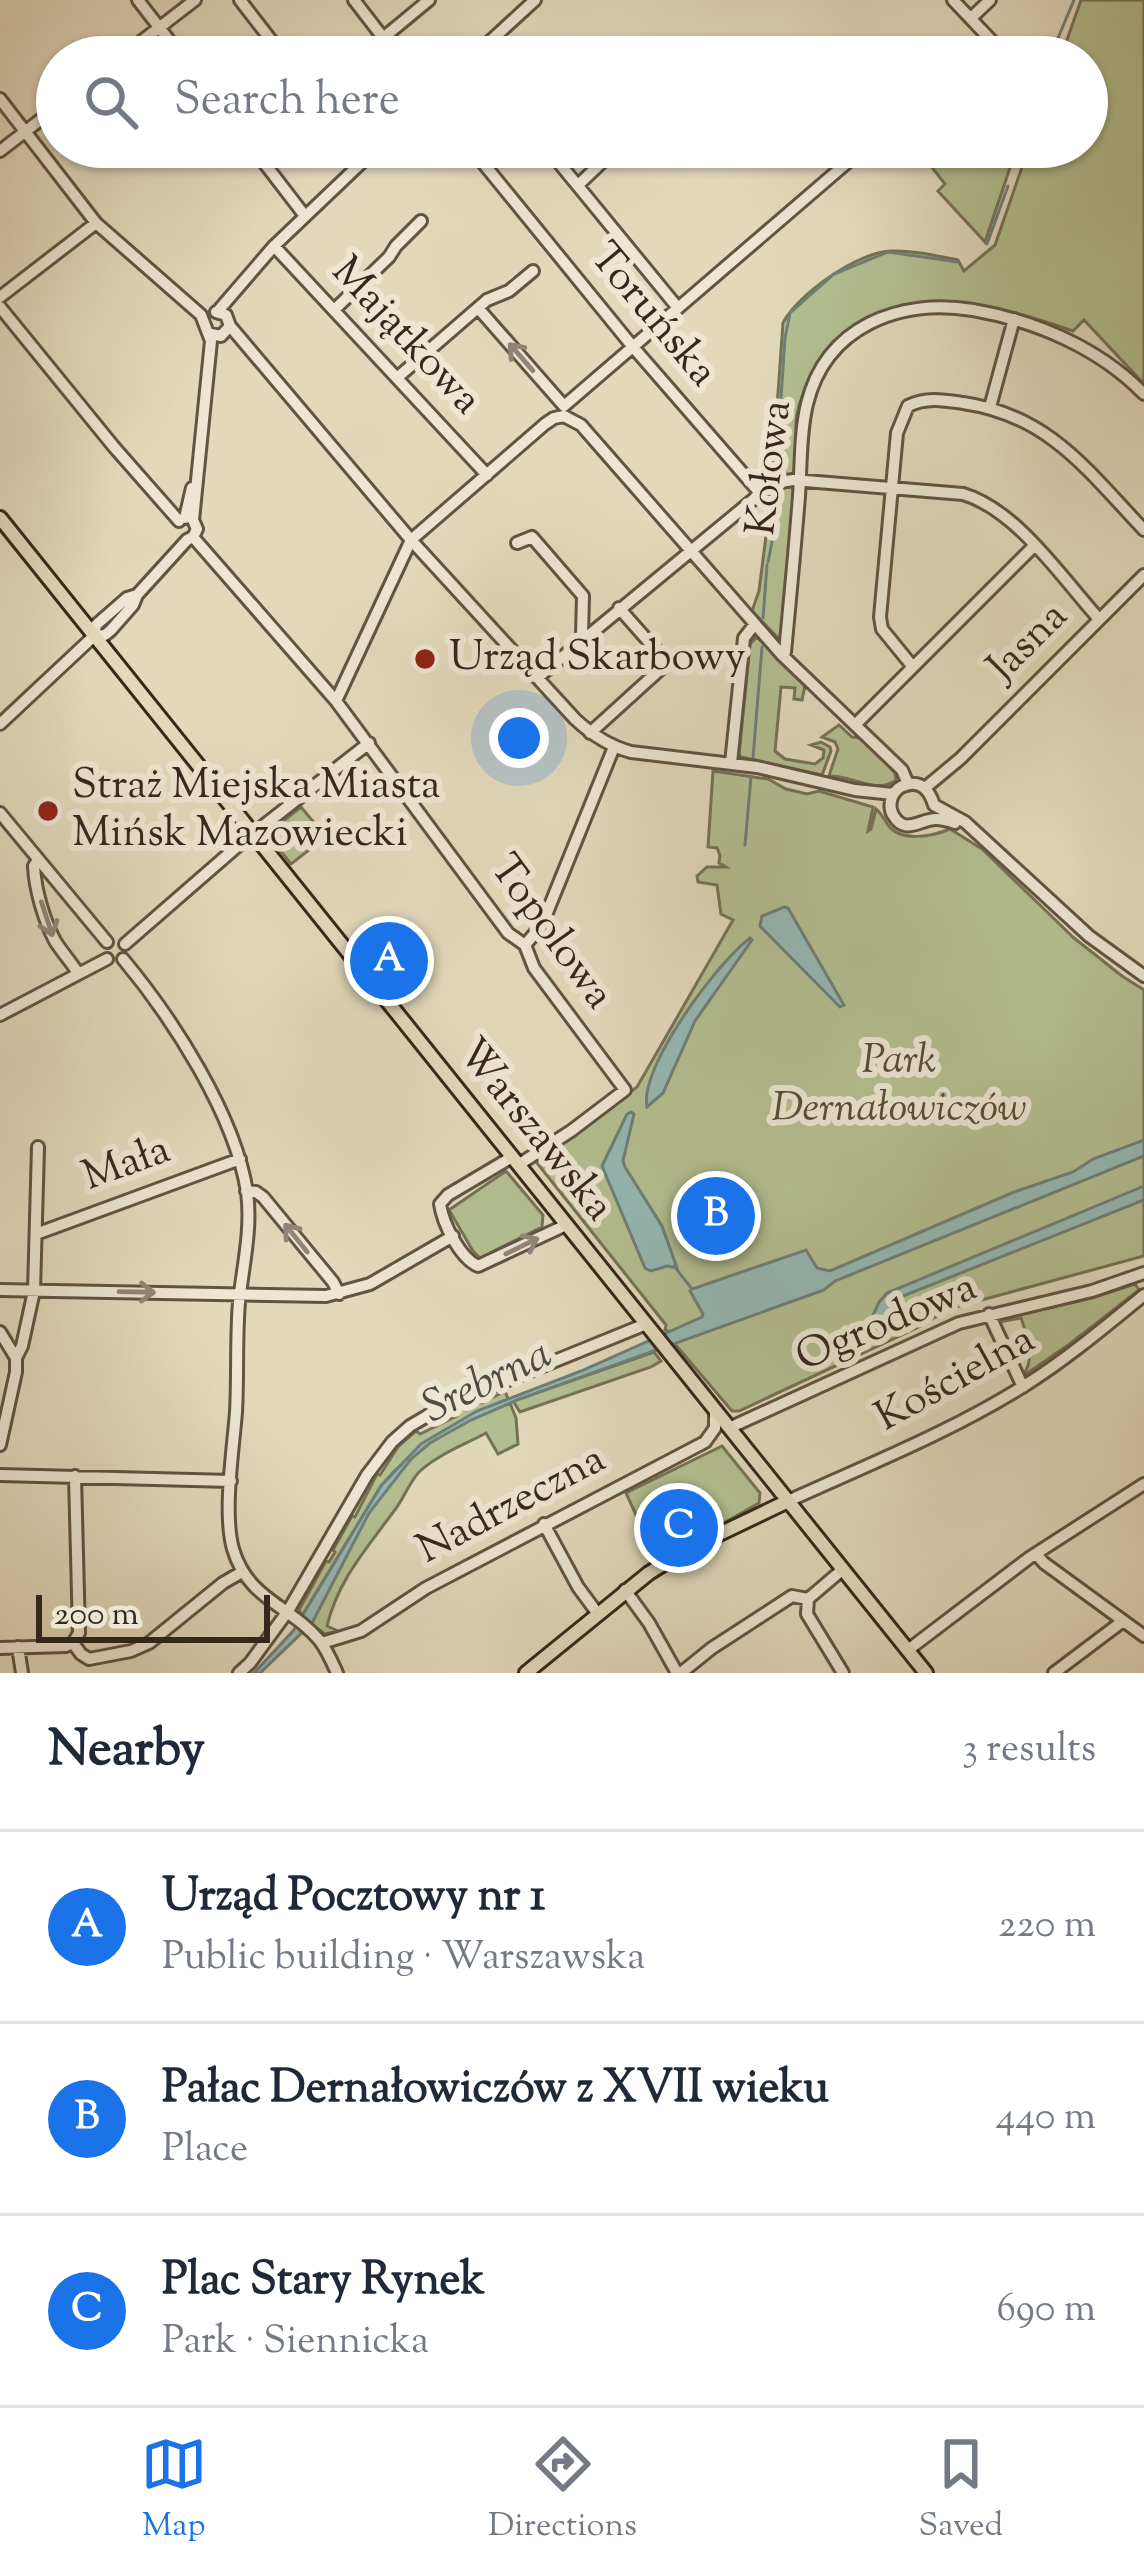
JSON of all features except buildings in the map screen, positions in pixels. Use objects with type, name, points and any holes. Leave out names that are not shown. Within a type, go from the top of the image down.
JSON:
[{"type":"main road","name":"Warszawska","points":[[0,518],[926,1673]]},
{"type":"main road","points":[[526,1673],[626,1590],[686,1550],[786,1502]]},
{"type":"street","points":[[138,0],[167,36]]},
{"type":"street","points":[[148,36],[195,0]]},
{"type":"street","points":[[240,0],[268,36]]},
{"type":"street","points":[[354,0],[381,36]]},
{"type":"street","points":[[385,36],[429,0]]},
{"type":"street","points":[[496,36],[535,0]]},
{"type":"street","points":[[953,0],[987,36]]},
{"type":"street","points":[[970,18],[990,0]]},
{"type":"street","points":[[0,99],[36,146]]},
{"type":"street","points":[[0,151],[36,123]]},
{"type":"street","points":[[53,168],[96,223],[244,342],[411,540],[590,733],[614,747],[643,754],[731,763],[855,790],[893,794],[908,784]]},
{"type":"street","points":[[268,168],[305,216]]},
{"type":"street","points":[[0,724],[94,636],[111,630],[165,562],[186,528],[219,324],[240,287],[274,246],[356,168]]},
{"type":"street","name":"Toruńska","points":[[487,168],[759,492]]},
{"type":"street","points":[[564,168],[678,308]]},
{"type":"street","points":[[578,185],[596,168]]},
{"type":"street","points":[[337,701],[411,540],[841,168]]},
{"type":"street","points":[[334,310],[421,221]]},
{"type":"street","points":[[0,297],[96,223]]},
{"type":"street","name":"Majątkowa","points":[[274,246],[488,475]]},
{"type":"street","points":[[398,377],[487,300],[509,291],[533,271]]},
{"type":"street","name":"Kołowa","points":[[782,656],[805,419],[813,386],[828,357],[857,330],[890,314],[928,306],[1015,319],[1077,344],[1144,394]]},
{"type":"street","name":"Topolowa","points":[[0,307],[114,448],[337,701],[506,931],[525,945],[534,968],[625,1090],[572,1131],[515,1161]]},
{"type":"street","points":[[478,308],[782,656],[902,770],[908,784],[965,822],[1090,936],[1144,976]]},
{"type":"street","points":[[990,407],[1015,319]]},
{"type":"street","points":[[914,667],[881,629],[897,433],[908,406],[926,399],[990,407],[1031,424],[1056,440],[1144,530]]},
{"type":"street","points":[[186,528],[198,467]]},
{"type":"street","points":[[537,678],[759,492],[780,481],[963,494],[984,501],[1034,546],[1099,619]]},
{"type":"street","points":[[169,509],[188,503]]},
{"type":"street","points":[[517,543],[532,537],[583,596],[585,639]]},
{"type":"street","points":[[856,724],[1034,546]]},
{"type":"street","name":"Jasna","points":[[930,796],[961,758],[1142,580]]},
{"type":"street","points":[[590,733],[665,665],[620,608]]},
{"type":"street","points":[[731,763],[744,638],[755,624]]},
{"type":"street","points":[[125,944],[254,833],[369,743]]},
{"type":"street","points":[[525,945],[542,925],[614,747]]},
{"type":"street","points":[[855,790],[890,808]]},
{"type":"street","points":[[893,794],[890,808],[902,824],[948,821],[979,836]]},
{"type":"street","points":[[928,820],[930,796]]},
{"type":"street","points":[[0,813],[107,942]]},
{"type":"street","points":[[38,860],[34,871],[49,927],[78,973]]},
{"type":"street","points":[[118,939],[125,944],[123,959],[107,959],[107,942],[118,939]]},
{"type":"street","points":[[0,1015],[107,959]]},
{"type":"street","points":[[123,959],[183,1042],[231,1134],[247,1192],[230,1538],[242,1572],[322,1643],[337,1673]]},
{"type":"street","points":[[0,1445],[34,1291],[38,1148]]},
{"type":"street","name":"Mała","points":[[36,1234],[240,1159]]},
{"type":"street","points":[[515,1161],[443,1199],[440,1211],[469,1262],[478,1266],[566,1225]]},
{"type":"street","points":[[247,1192],[263,1197],[339,1294]]},
{"type":"street","points":[[0,1290],[339,1294],[370,1284],[453,1236]]},
{"type":"street","name":"Ogrodowa","points":[[729,1428],[958,1323],[1144,1273]]},
{"type":"street","name":"Kościelna","points":[[786,1502],[1023,1387],[1144,1295]]},
{"type":"street","points":[[989,1314],[1023,1387]]},
{"type":"street","points":[[239,1673],[291,1618],[367,1474],[410,1426],[444,1406],[649,1328]]},
{"type":"street","points":[[0,1332],[16,1358]]},
{"type":"street","name":"Nadrzeczna","points":[[322,1643],[361,1631],[426,1588],[705,1442],[716,1428],[716,1412]]},
{"type":"street","points":[[0,1475],[231,1480]]},
{"type":"street","points":[[0,1648],[66,1646],[79,1633],[75,1476]]},
{"type":"street","points":[[908,1650],[1036,1554],[1144,1484]]},
{"type":"street","points":[[544,1524],[598,1614]]},
{"type":"street","points":[[1036,1554],[1144,1636]]},
{"type":"street","points":[[807,1603],[842,1570]]},
{"type":"street","points":[[73,1643],[89,1659],[137,1649],[242,1572]]},
{"type":"street","points":[[626,1590],[679,1673],[792,1596],[807,1603]]},
{"type":"street","points":[[807,1603],[810,1620],[843,1673]]},
{"type":"street","points":[[1054,1673],[1123,1621]]},
{"type":"street","points":[[18,1647],[22,1673]]},
{"type":"green space","points":[[1081,0],[1144,0],[1144,384],[1084,320],[1073,331],[982,305],[920,303],[891,309],[838,342],[818,366],[797,414],[797,469],[772,477],[783,323],[802,300],[830,276],[878,253],[908,251],[958,260],[964,271],[995,245],[1022,168],[1108,168],[1108,36],[1068,36]]},
{"type":"green space","points":[[932,168],[1010,168],[985,242],[938,191],[945,184]]},
{"type":"green space","points":[[792,486],[798,492],[781,641],[752,611],[759,591],[768,497]]},
{"type":"green space","points":[[757,637],[805,686],[802,700],[794,699],[795,688],[781,687],[775,751],[785,759],[815,764],[824,750],[811,745],[821,742],[831,751],[822,775],[739,754],[750,644]]},
{"type":"green space","points":[[839,725],[852,737],[863,738],[896,780],[881,786],[829,776],[838,749],[835,742],[822,737]]},
{"type":"green space","name":"Park Dernałowiczów","points":[[713,771],[768,779],[786,789],[807,794],[819,791],[873,807],[868,831],[876,809],[901,834],[926,836],[950,829],[982,849],[1074,938],[1144,990],[1144,1256],[948,1309],[921,1326],[732,1411],[537,1163],[637,1087],[733,920],[721,914],[717,885],[698,882],[697,876],[707,867],[726,867],[719,863],[717,848],[708,847]]},
{"type":"green space","points":[[301,807],[326,837],[291,864],[267,834]]},
{"type":"green space","points":[[506,1171],[543,1215],[542,1227],[480,1258],[449,1210]]},
{"type":"green space","points":[[1135,1284],[1139,1290],[1022,1377],[1030,1355],[1021,1318],[998,1320]]},
{"type":"green space","points":[[654,1352],[661,1361],[651,1367],[520,1412],[513,1401]]},
{"type":"green space","points":[[505,1391],[508,1399],[439,1435],[381,1486],[302,1616],[299,1610],[326,1561],[398,1447],[416,1431],[420,1434],[457,1416],[456,1411]]},
{"type":"green space","points":[[510,1403],[518,1444],[498,1454],[486,1433],[420,1471],[338,1594],[327,1626],[338,1631],[325,1634],[311,1624],[360,1528],[407,1463],[447,1433]]},
{"type":"green space","points":[[722,1446],[760,1493],[759,1503],[657,1561],[626,1493]]},
{"type":"water","points":[[784,907],[844,1005],[840,1007],[760,926],[762,916]]},
{"type":"water","points":[[750,938],[695,1021],[663,1093],[647,1107],[648,1089],[667,1043],[719,969]]},
{"type":"water","points":[[631,1112],[623,1161],[662,1226],[677,1268],[645,1268],[602,1166]]},
{"type":"water","points":[[1144,1140],[1144,1156],[835,1281],[824,1290],[517,1400],[430,1443],[411,1459],[369,1513],[312,1623],[260,1673],[254,1673],[293,1631],[381,1486],[421,1444],[477,1411],[702,1317],[692,1289],[806,1250],[817,1268],[830,1271]]},
{"type":"water","points":[[1144,1186],[1144,1200],[898,1298],[891,1308],[898,1329],[882,1333],[868,1326],[887,1293]]},
{"type":"waterway","points":[[1059,36],[1074,0]]},
{"type":"waterway","points":[[987,244],[1008,186]]},
{"type":"waterway","points":[[776,472],[790,313],[834,274],[888,252],[958,262]]},
{"type":"waterway","points":[[768,562],[774,494]]},
{"type":"waterway","points":[[763,618],[767,565]]},
{"type":"waterway","points":[[753,758],[762,647]]},
{"type":"waterway","points":[[745,845],[751,777]]},
{"type":"waterway","points":[[674,1266],[692,1289]]},
{"type":"place","name":"Urząd Skarbowy","points":[[425,659]]},
{"type":"place","name":"Straż Miejska Miasta Mińsk Mazowiecki","points":[[48,811]]},
{"type":"place","name":"Urząd Pocztowy nr 1","points":[[389,961]]},
{"type":"place","name":"Pałac Dernałowiczów z XVII wieku","points":[[716,1216]]},
{"type":"place","name":"Plac Stary Rynek","points":[[679,1528]]},
{"type":"water label","name":"Srebrna","points":[[488,1383]]}]
